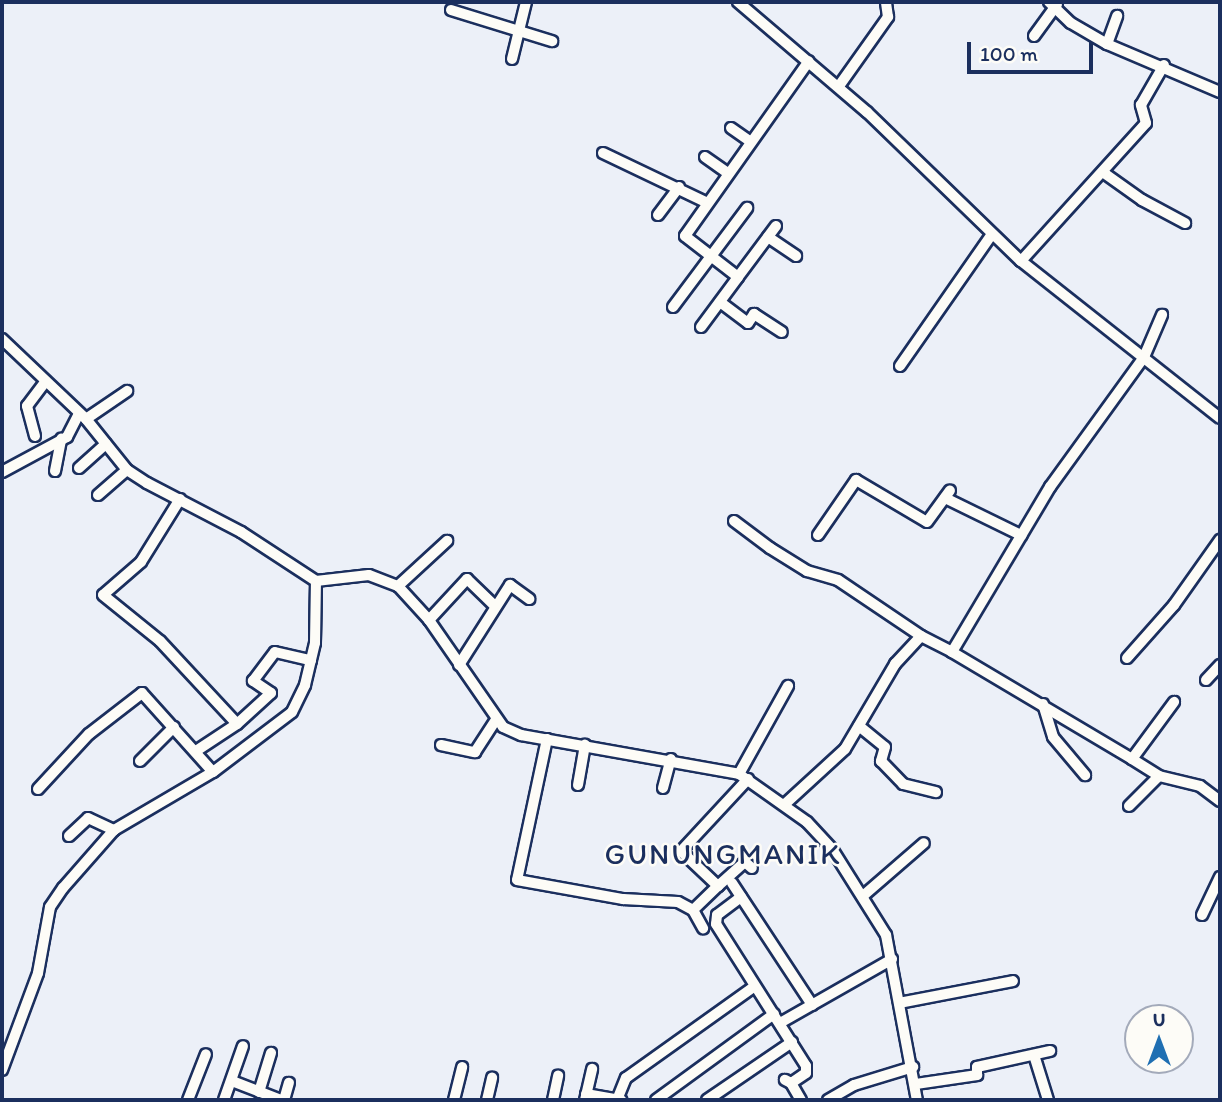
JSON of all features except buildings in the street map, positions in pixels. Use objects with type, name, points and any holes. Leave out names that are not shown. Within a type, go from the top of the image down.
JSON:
[{"type":"street","points":[[512,58],[526,2]]},
{"type":"street","points":[[738,2],[839,86],[1021,261],[1220,418]]},
{"type":"street","points":[[839,86],[888,17],[886,2]]},
{"type":"street","points":[[1034,36],[1054,4],[1107,44],[1164,65],[1220,92]]},
{"type":"street","points":[[450,10],[552,41]]},
{"type":"street","points":[[1107,44],[1117,16]]},
{"type":"street","points":[[738,277],[685,236],[809,61]]},
{"type":"street","points":[[1021,261],[1104,173],[1146,123],[1141,105],[1164,65]]},
{"type":"street","points":[[731,128],[751,142]]},
{"type":"street","points":[[603,153],[708,203]]},
{"type":"street","points":[[705,157],[728,173]]},
{"type":"street","points":[[1104,173],[1142,200],[1185,223]]},
{"type":"street","points":[[658,215],[679,187]]},
{"type":"street","points":[[673,307],[709,254],[747,208]]},
{"type":"street","points":[[701,327],[776,226]]},
{"type":"street","points":[[900,366],[992,234]]},
{"type":"street","points":[[768,237],[796,256]]},
{"type":"street","points":[[720,302],[748,323],[754,314],[782,332]]},
{"type":"street","points":[[952,652],[1021,535],[1083,438],[1144,357],[1162,315]]},
{"type":"street","points":[[2,339],[9,351],[46,381],[82,416],[127,470],[316,581],[369,575],[398,586],[429,620],[495,721],[512,733],[671,758],[744,776],[785,804],[820,834],[864,895],[886,935],[913,1067],[917,1100]]},
{"type":"street","points":[[35,436],[27,406],[46,381]]},
{"type":"street","points":[[2,472],[61,439],[76,426],[82,416],[127,391]]},
{"type":"street","points":[[55,471],[61,439]]},
{"type":"street","points":[[79,468],[106,443]]},
{"type":"street","points":[[98,495],[127,470]]},
{"type":"street","points":[[818,535],[856,480],[927,522],[948,494],[1021,535]]},
{"type":"street","points":[[180,499],[141,562],[103,595],[160,641],[237,724]]},
{"type":"street","points":[[734,521],[807,571],[838,580],[921,636],[1044,704],[1159,776],[1192,783],[1220,801]]},
{"type":"street","points":[[1127,658],[1174,605],[1220,540]]},
{"type":"street","points":[[398,586],[447,541]]},
{"type":"street","points":[[429,620],[467,579],[495,606]]},
{"type":"street","points":[[2,1070],[27,1009],[52,902],[114,830],[213,772],[292,712],[311,660],[316,581]]},
{"type":"street","points":[[458,664],[512,584],[529,599]]},
{"type":"street","points":[[785,804],[839,754],[859,726],[895,664],[921,636]]},
{"type":"street","points":[[196,751],[237,724],[271,693],[253,681],[275,652],[311,660]]},
{"type":"street","points":[[1206,680],[1220,665]]},
{"type":"street","points":[[718,887],[681,851],[744,776],[788,687]]},
{"type":"street","points":[[38,789],[89,734],[142,693],[213,772]]},
{"type":"street","points":[[1132,759],[1174,702]]},
{"type":"street","points":[[1044,704],[1053,737],[1085,775]]},
{"type":"street","points":[[441,745],[475,752],[495,721]]},
{"type":"street","points":[[859,726],[885,747],[881,761],[903,784],[936,792]]},
{"type":"street","points":[[140,761],[174,727]]},
{"type":"street","points":[[547,739],[517,880],[623,899],[670,900],[694,910],[703,928]]},
{"type":"street","points":[[578,785],[585,745]]},
{"type":"street","points":[[663,788],[671,758]]},
{"type":"street","points":[[1129,806],[1159,776]]},
{"type":"street","points":[[69,836],[91,818],[114,830]]},
{"type":"street","points":[[864,895],[924,843]]},
{"type":"street","points":[[694,910],[745,862],[752,868]]},
{"type":"street","points":[[1202,915],[1220,877]]},
{"type":"street","points":[[732,883],[812,1005]]},
{"type":"street","points":[[741,897],[716,915],[716,924],[807,1070],[788,1081],[801,1100]]},
{"type":"street","points":[[656,1100],[777,1019],[812,1005],[892,959]]},
{"type":"street","points":[[899,1003],[1013,981]]},
{"type":"street","points":[[592,1069],[585,1097],[619,1100],[626,1078],[755,986]]},
{"type":"street","points":[[707,1100],[792,1042]]},
{"type":"street","points":[[224,1100],[243,1046]]},
{"type":"street","points":[[916,1084],[977,1075],[977,1067],[1050,1051]]},
{"type":"street","points":[[258,1092],[271,1053]]},
{"type":"street","points":[[188,1100],[206,1054]]},
{"type":"street","points":[[1034,1055],[1048,1100]]},
{"type":"street","points":[[454,1100],[462,1067]]},
{"type":"street","points":[[828,1100],[854,1084],[913,1067]]},
{"type":"street","points":[[553,1100],[558,1076]]},
{"type":"street","points":[[487,1100],[492,1078]]},
{"type":"street","points":[[232,1081],[282,1100],[289,1083]]},
{"type":"district","name":"GUNUNGMANIK","points":[[723,854]]}]
